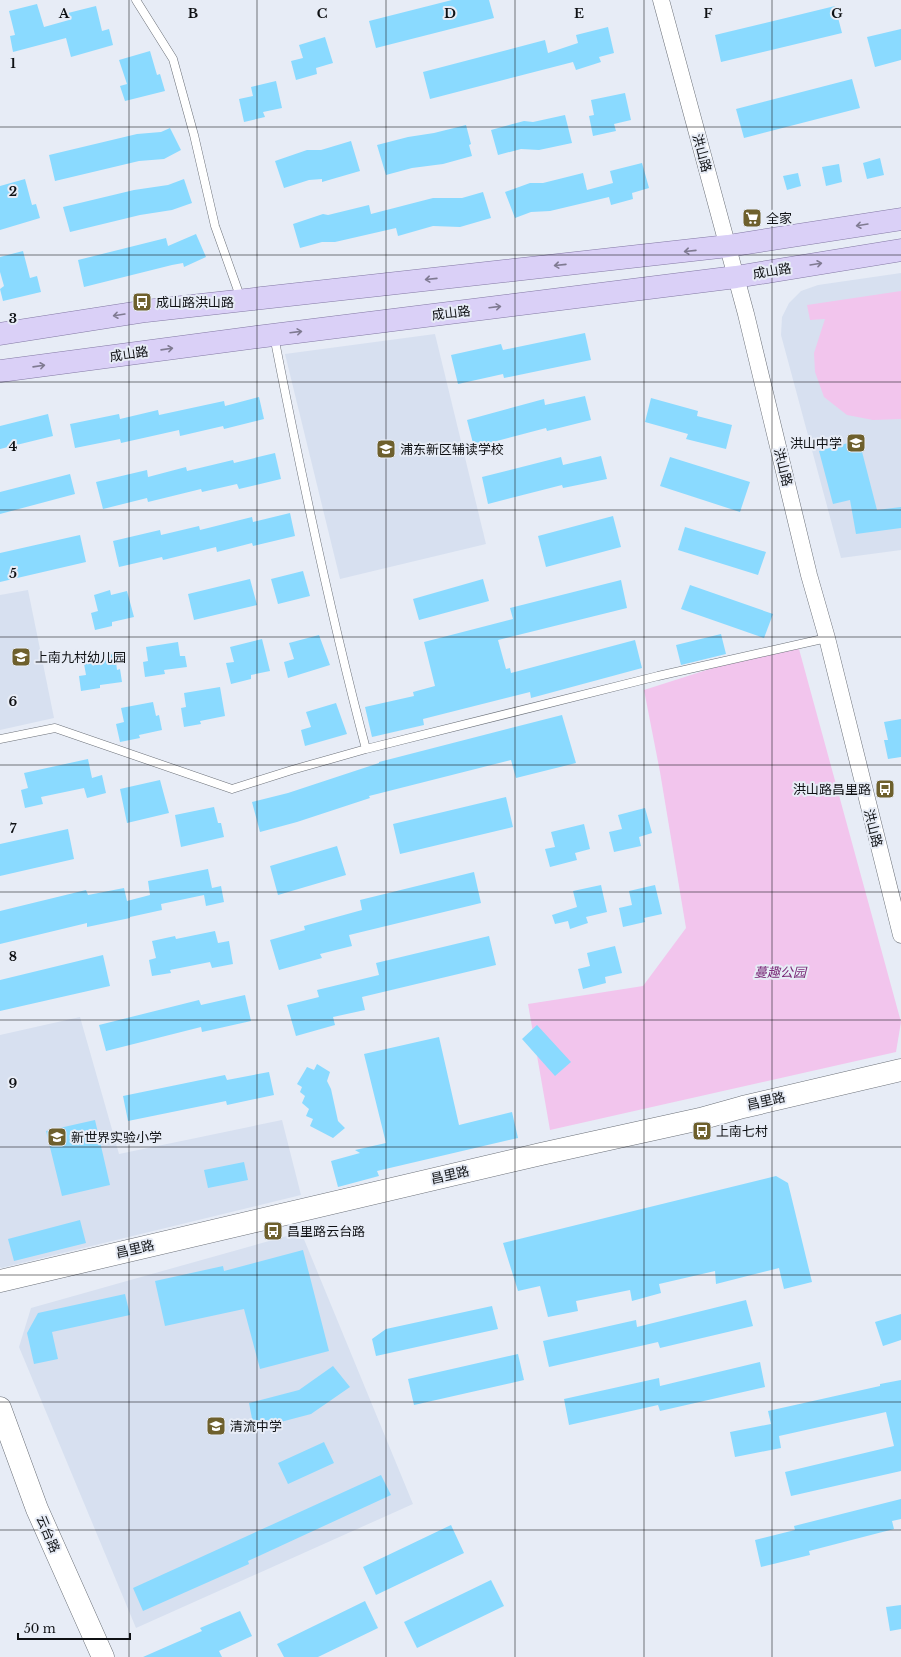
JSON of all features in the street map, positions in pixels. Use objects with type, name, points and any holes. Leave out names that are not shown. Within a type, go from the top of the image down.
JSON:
[{"type":"main road","points":[[0,334],[146,311],[728,246],[901,220]]},
{"type":"main road","name":"成山路","points":[[0,372],[274,335],[736,277],[901,250]]},
{"type":"street","name":"洪山路","points":[[662,0],[736,277],[809,575],[827,638],[901,935]]},
{"type":"street","name":"昌里路","points":[[0,1281],[541,1154],[700,1119],[743,1107],[901,1070]]},
{"type":"street","name":"云台路","points":[[0,1408],[37,1509],[103,1657]]},
{"type":"lane","points":[[136,0],[172,60],[194,135],[215,226],[241,300]]},
{"type":"lane","points":[[274,335],[295,444],[346,669],[366,749]]},
{"type":"lane","points":[[0,739],[55,728],[232,789],[366,749],[658,676],[827,638]]},
{"type":"shaded area","name":"洪山中学","points":[[901,273],[901,550],[841,558],[781,335],[782,317],[789,303],[801,291],[818,285]]},
{"type":"shaded area","name":"浦东新区辅读学校","points":[[435,334],[486,544],[340,579],[285,354]]},
{"type":"shaded area","name":"上南九村幼儿园","points":[[28,590],[54,718],[0,730],[0,595]]},
{"type":"shaded area","name":"新世界实验小学","points":[[80,1017],[119,1154],[282,1120],[301,1195],[1,1268],[0,1035]]},
{"type":"shaded area","name":"清流中学","points":[[301,1232],[413,1504],[136,1628],[19,1347],[31,1308]]},
{"type":"green space","points":[[901,291],[901,419],[873,420],[847,415],[824,397],[815,372],[814,353],[825,319],[810,320],[807,305]]},
{"type":"green space","name":"蔓趣公园","points":[[799,649],[901,1022],[896,1052],[550,1130],[528,1004],[643,986],[686,928],[660,772],[644,690],[741,659]]},
{"type":"building","points":[[452,0],[489,0],[494,18],[376,48],[369,21]]},
{"type":"building","points":[[37,4],[44,27],[69,20],[68,13],[96,6],[102,31],[109,29],[113,45],[71,57],[66,38],[13,52],[10,36],[15,35],[9,11]]},
{"type":"building","points":[[835,6],[842,33],[721,62],[715,35]]},
{"type":"building","points":[[608,27],[614,53],[599,57],[601,62],[576,70],[573,62],[430,99],[423,72],[545,40],[548,53],[578,43],[576,35]]},
{"type":"building","points":[[901,29],[901,60],[875,67],[867,37]]},
{"type":"building","points":[[325,37],[333,63],[316,68],[317,74],[296,80],[291,61],[303,58],[299,45]]},
{"type":"building","points":[[150,51],[157,75],[160,74],[165,91],[125,101],[120,86],[127,84],[119,60]]},
{"type":"building","points":[[852,79],[860,108],[744,138],[736,109]]},
{"type":"building","points":[[276,81],[282,108],[263,112],[265,117],[244,122],[239,99],[253,96],[251,87]]},
{"type":"building","points":[[625,93],[631,120],[614,124],[616,131],[593,136],[589,116],[594,115],[591,100]]},
{"type":"building","points":[[565,115],[572,143],[539,150],[521,149],[498,155],[491,130],[524,121],[533,122]]},
{"type":"building","points":[[466,125],[471,144],[469,145],[472,156],[443,164],[412,168],[386,175],[377,145]]},
{"type":"building","points":[[170,128],[181,150],[164,159],[139,161],[55,181],[49,155],[137,134],[161,132]]},
{"type":"building","points":[[351,141],[360,171],[322,182],[322,179],[309,180],[284,188],[275,161],[307,150],[321,150]]},
{"type":"building","points":[[880,158],[884,175],[867,179],[863,163]]},
{"type":"building","points":[[642,163],[649,188],[632,193],[633,199],[611,205],[609,197],[550,211],[531,212],[515,218],[505,192],[530,183],[543,183],[583,173],[587,190],[613,183],[610,171]]},
{"type":"building","points":[[839,164],[842,182],[826,186],[822,167]]},
{"type":"building","points":[[798,173],[801,186],[787,190],[783,176]]},
{"type":"building","points":[[25,179],[32,205],[36,204],[40,218],[0,230],[0,186]]},
{"type":"building","points":[[184,179],[192,203],[172,210],[140,215],[70,232],[63,207],[134,190],[168,185]]},
{"type":"building","points":[[483,192],[491,218],[460,227],[433,226],[398,236],[396,228],[335,242],[322,242],[300,248],[293,224],[323,214],[328,215],[369,205],[371,214],[433,198],[462,198]]},
{"type":"building","points":[[196,234],[206,257],[184,267],[183,263],[172,265],[84,287],[78,260],[166,238],[168,246]]},
{"type":"building","points":[[23,251],[30,278],[37,276],[41,292],[3,301],[0,289],[4,286],[0,272],[0,257]]},
{"type":"building","points":[[585,333],[591,360],[504,378],[503,374],[458,384],[451,355],[501,344],[503,350]]},
{"type":"building","points":[[585,396],[591,420],[547,431],[546,428],[474,447],[467,420],[544,399],[545,405]]},
{"type":"building","points":[[259,397],[264,419],[224,429],[223,426],[180,436],[179,430],[121,443],[120,439],[75,448],[70,424],[119,414],[120,419],[158,410],[159,415],[224,401],[225,406]]},
{"type":"building","points":[[651,398],[698,411],[697,416],[732,425],[726,449],[686,439],[688,434],[645,422]]},
{"type":"building","points":[[48,414],[53,436],[0,449],[0,426]]},
{"type":"building","points":[[859,440],[877,510],[901,507],[901,528],[856,534],[850,500],[833,504],[819,451]]},
{"type":"building","points":[[275,453],[281,479],[239,489],[237,484],[202,492],[201,489],[148,502],[147,498],[103,509],[96,482],[147,470],[148,477],[186,467],[187,471],[233,460],[234,463]]},
{"type":"building","points":[[601,456],[607,479],[563,488],[562,485],[488,504],[482,477],[561,457],[563,465]]},
{"type":"building","points":[[670,457],[750,482],[740,512],[660,486]]},
{"type":"building","points":[[70,474],[75,494],[0,514],[0,492]]},
{"type":"building","points":[[290,513],[295,536],[253,546],[252,543],[217,552],[216,547],[163,560],[162,557],[119,567],[113,541],[160,530],[161,535],[199,526],[200,530],[252,517],[253,522]]},
{"type":"building","points":[[613,516],[621,547],[546,567],[538,536]]},
{"type":"building","points":[[685,527],[766,552],[758,575],[678,550]]},
{"type":"building","points":[[80,535],[86,562],[0,582],[0,553]]},
{"type":"building","points":[[303,571],[310,596],[278,604],[271,579]]},
{"type":"building","points":[[250,579],[257,605],[194,620],[188,594]]},
{"type":"building","points":[[483,579],[489,601],[419,620],[413,599]]},
{"type":"building","points":[[621,580],[627,608],[498,640],[506,669],[510,668],[511,673],[635,640],[642,668],[531,698],[530,692],[423,719],[424,725],[372,737],[365,707],[414,696],[413,692],[435,686],[424,642],[513,619],[510,608]]},
{"type":"building","points":[[690,585],[773,614],[764,638],[681,609]]},
{"type":"building","points":[[110,590],[111,595],[127,591],[134,617],[112,622],[112,626],[95,630],[91,613],[98,611],[94,595]]},
{"type":"building","points":[[721,634],[726,654],[681,665],[676,645]]},
{"type":"building","points":[[319,635],[330,665],[288,678],[284,662],[294,659],[289,643]]},
{"type":"building","points":[[262,639],[270,671],[251,675],[251,679],[231,684],[226,663],[234,662],[230,647]]},
{"type":"building","points":[[178,642],[180,656],[185,656],[187,667],[164,670],[165,674],[145,677],[143,662],[148,661],[146,647]]},
{"type":"building","points":[[115,654],[117,670],[120,669],[122,682],[100,685],[100,688],[81,691],[79,676],[86,675],[83,658]]},
{"type":"building","points":[[220,687],[225,716],[200,721],[201,724],[184,727],[181,708],[186,707],[184,693]]},
{"type":"building","points":[[153,702],[156,716],[159,715],[162,730],[139,735],[140,738],[120,742],[116,724],[124,722],[121,708]]},
{"type":"building","points":[[336,703],[347,734],[305,746],[301,730],[311,727],[306,712]]},
{"type":"building","points":[[562,715],[576,763],[516,778],[511,760],[369,796],[370,798],[297,822],[260,832],[252,802],[288,793],[379,762]]},
{"type":"building","points":[[901,719],[901,757],[888,759],[884,740],[888,740],[884,722]]},
{"type":"building","points":[[88,759],[92,778],[102,775],[106,793],[87,798],[84,788],[41,797],[43,804],[25,808],[21,790],[28,788],[24,773]]},
{"type":"building","points":[[160,780],[169,813],[127,823],[120,789]]},
{"type":"building","points":[[506,797],[513,827],[400,854],[393,824]]},
{"type":"building","points":[[214,807],[218,823],[221,823],[224,837],[181,847],[175,815]]},
{"type":"building","points":[[645,808],[652,833],[639,837],[641,846],[614,852],[609,832],[622,829],[618,815]]},
{"type":"building","points":[[584,824],[590,849],[575,853],[577,860],[550,867],[545,849],[555,847],[551,832]]},
{"type":"building","points":[[68,829],[74,859],[0,876],[0,844]]},
{"type":"building","points":[[337,846],[346,875],[278,895],[270,866]]},
{"type":"building","points":[[208,869],[212,888],[221,886],[224,902],[206,906],[204,895],[161,904],[162,910],[130,918],[87,927],[87,923],[0,944],[0,911],[86,890],[88,895],[124,888],[127,901],[150,895],[148,881]]},
{"type":"building","points":[[474,872],[481,903],[349,935],[352,946],[320,954],[322,958],[279,970],[270,940],[305,930],[304,926],[362,910],[360,900]]},
{"type":"building","points":[[601,885],[607,912],[586,917],[588,923],[570,929],[568,921],[555,924],[552,915],[577,907],[573,891]]},
{"type":"building","points":[[655,885],[662,914],[644,918],[645,922],[623,927],[619,908],[632,905],[629,891]]},
{"type":"building","points":[[215,931],[218,943],[229,941],[233,964],[212,968],[210,962],[170,970],[171,973],[152,976],[149,960],[156,958],[152,941],[175,936],[176,939]]},
{"type":"building","points":[[489,936],[496,965],[362,997],[365,1010],[333,1017],[335,1025],[296,1036],[287,1005],[319,997],[317,990],[379,975],[376,963]]},
{"type":"building","points":[[615,946],[622,973],[605,977],[606,983],[583,989],[578,969],[590,966],[587,953]]},
{"type":"building","points":[[103,955],[110,986],[0,1011],[0,980]]},
{"type":"building","points":[[245,995],[251,1021],[202,1032],[201,1027],[106,1051],[99,1025],[199,1000],[201,1005]]},
{"type":"building","points":[[537,1025],[571,1062],[555,1076],[522,1039]]},
{"type":"building","points":[[439,1037],[459,1125],[512,1112],[518,1138],[377,1171],[379,1176],[338,1187],[331,1161],[360,1153],[355,1150],[386,1143],[364,1054]]},
{"type":"building","points":[[317,1064],[330,1072],[327,1081],[331,1089],[338,1121],[345,1128],[333,1138],[310,1126],[313,1119],[306,1116],[309,1109],[302,1103],[305,1096],[300,1092],[302,1087],[297,1084],[307,1067],[314,1070]]},
{"type":"building","points":[[269,1072],[274,1095],[227,1105],[226,1101],[128,1121],[123,1096],[225,1075],[227,1080]]},
{"type":"building","points":[[95,1120],[110,1185],[62,1196],[46,1131]]},
{"type":"building","points":[[244,1162],[248,1180],[208,1188],[204,1170]]},
{"type":"building","points":[[776,1176],[788,1183],[812,1282],[784,1289],[779,1268],[716,1284],[715,1271],[659,1284],[661,1293],[632,1301],[630,1290],[576,1301],[578,1311],[548,1317],[540,1286],[518,1291],[503,1243]]},
{"type":"building","points":[[80,1220],[86,1243],[14,1261],[8,1239]]},
{"type":"building","points":[[303,1250],[329,1351],[260,1369],[244,1309],[165,1326],[155,1281],[223,1266],[224,1271]]},
{"type":"building","points":[[125,1294],[130,1315],[52,1332],[58,1359],[34,1364],[27,1333],[38,1313]]},
{"type":"building","points":[[746,1300],[753,1326],[660,1348],[658,1342],[549,1367],[543,1341],[636,1320],[637,1327]]},
{"type":"building","points":[[492,1306],[498,1329],[376,1356],[372,1339],[386,1329]]},
{"type":"building","points":[[901,1314],[901,1340],[883,1346],[875,1322]]},
{"type":"building","points":[[518,1354],[524,1380],[414,1405],[408,1379]]},
{"type":"building","points":[[760,1362],[765,1387],[660,1411],[658,1405],[569,1425],[564,1399],[659,1378],[660,1386]]},
{"type":"building","points":[[333,1366],[350,1387],[311,1414],[254,1429],[249,1403],[299,1390]]},
{"type":"building","points":[[901,1380],[901,1471],[791,1496],[785,1472],[894,1446],[886,1412],[779,1436],[781,1448],[735,1457],[730,1432],[771,1424],[768,1411]]},
{"type":"building","points":[[324,1442],[334,1463],[288,1484],[278,1463]]},
{"type":"building","points":[[381,1475],[391,1495],[248,1561],[249,1564],[143,1611],[133,1588]]},
{"type":"building","points":[[901,1499],[901,1519],[892,1521],[894,1529],[809,1551],[810,1555],[761,1567],[755,1540],[795,1530],[794,1526]]},
{"type":"building","points":[[451,1525],[464,1553],[376,1595],[363,1567]]},
{"type":"building","points":[[491,1580],[504,1606],[417,1648],[404,1622]]},
{"type":"building","points":[[365,1601],[378,1628],[318,1657],[284,1657],[277,1644]]},
{"type":"building","points":[[901,1605],[901,1629],[890,1631],[886,1607]]},
{"type":"building","points":[[240,1611],[252,1636],[219,1651],[222,1657],[143,1657],[202,1631],[200,1628]]},
{"type":"place","name":"全家","points":[[752,218]]},
{"type":"place","name":"成山路洪山路","points":[[142,302]]},
{"type":"place","name":"洪山中学","points":[[856,443]]},
{"type":"place","name":"浦东新区辅读学校","points":[[386,449]]},
{"type":"place","name":"上南九村幼儿园","points":[[21,657]]},
{"type":"place","name":"洪山路昌里路","points":[[885,789]]},
{"type":"place","name":"上南七村","points":[[702,1131]]},
{"type":"place","name":"新世界实验小学","points":[[57,1137]]},
{"type":"place","name":"昌里路云台路","points":[[273,1231]]},
{"type":"place","name":"清流中学","points":[[216,1426]]}]
